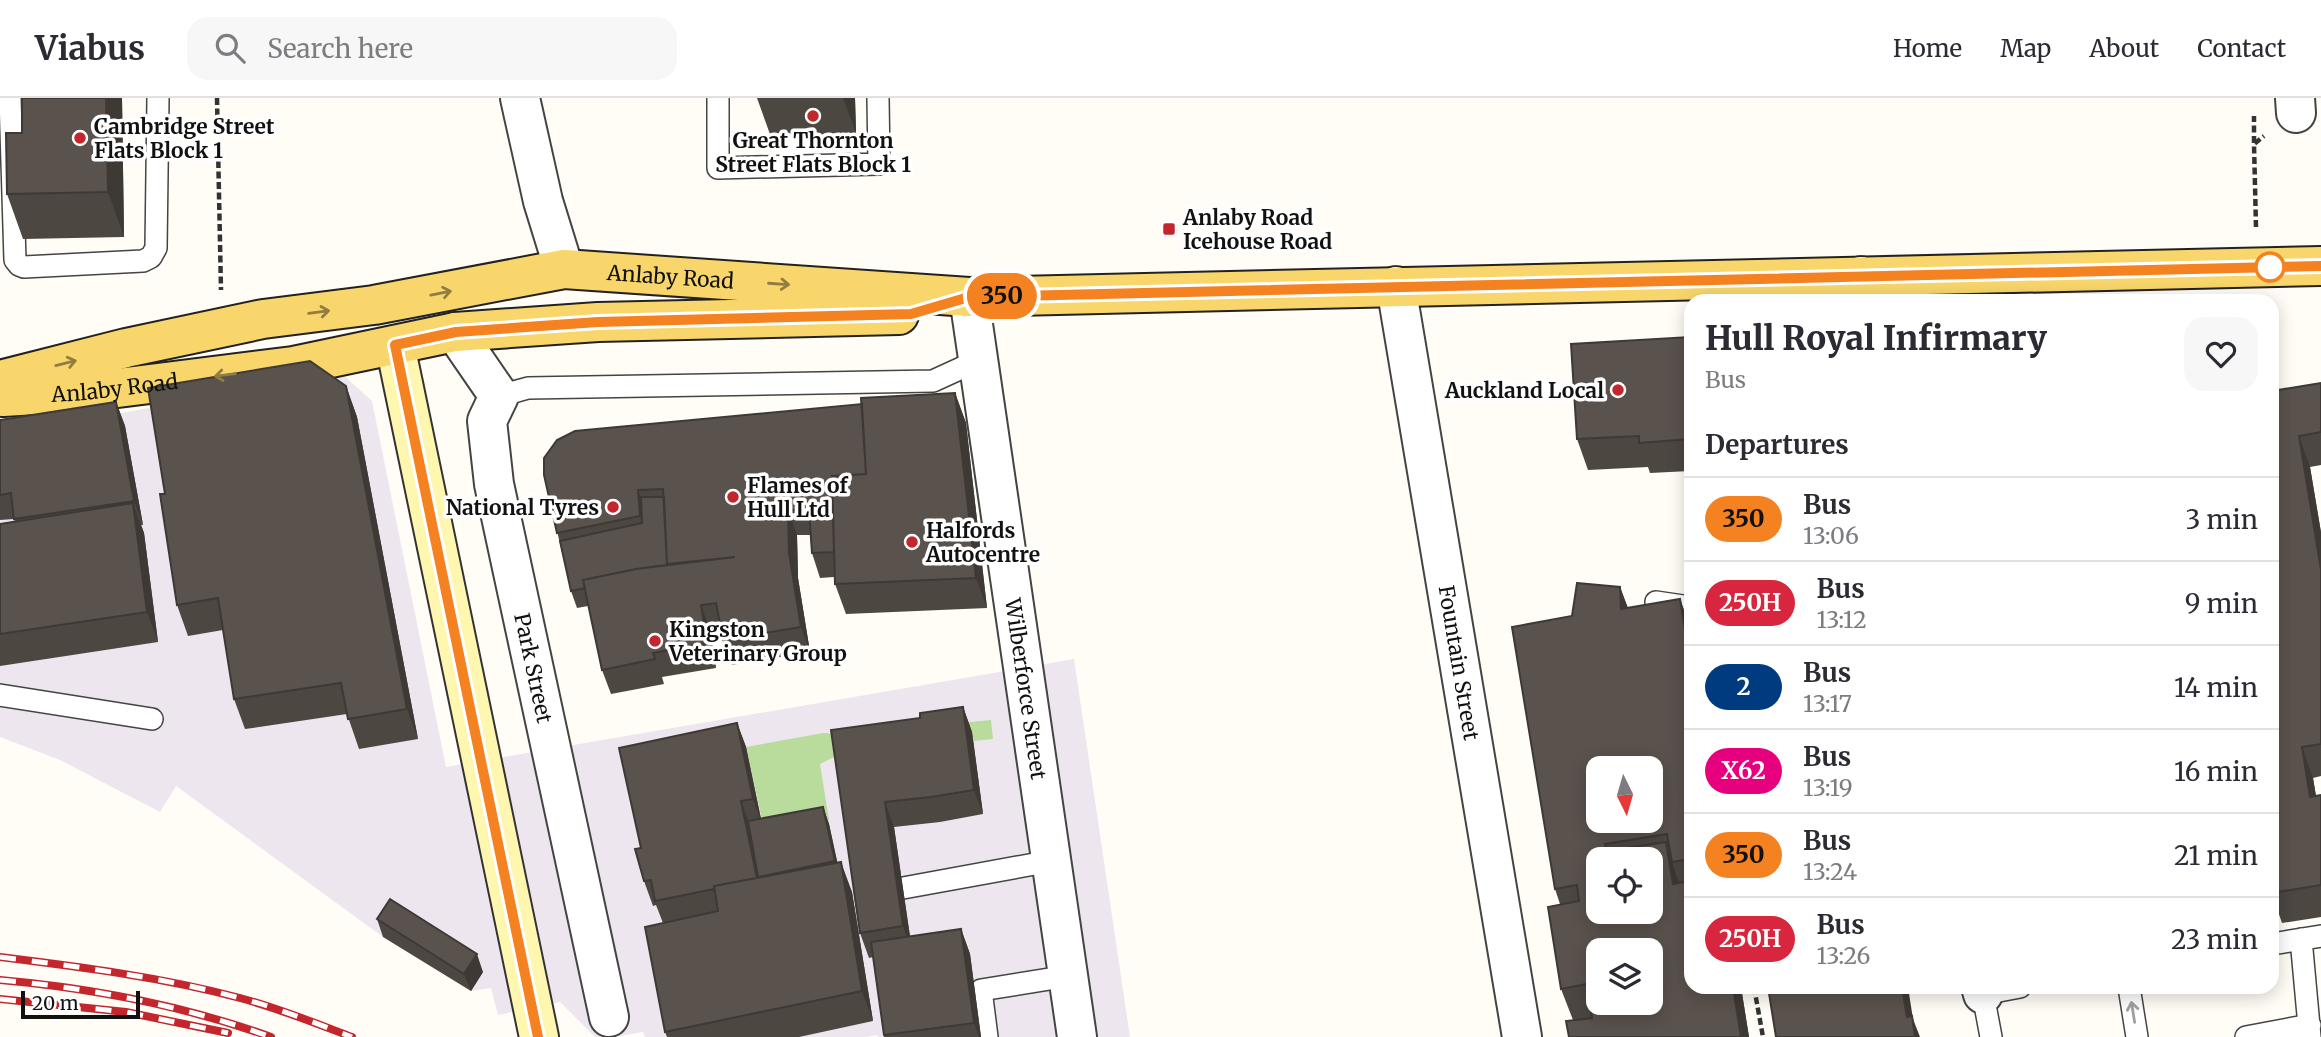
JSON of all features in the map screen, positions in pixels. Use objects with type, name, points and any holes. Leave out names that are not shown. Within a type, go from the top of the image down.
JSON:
[{"type":"main road","name":"Anlaby Road","points":[[0,380],[126,348],[263,319],[374,305],[564,269],[969,297],[1396,286],[1863,288],[2321,266]]},
{"type":"main road","name":"Anlaby Road","points":[[0,397],[86,392],[293,366],[456,332],[598,322],[911,314],[969,297]]},
{"type":"main road","points":[[374,305],[395,345]]},
{"type":"street","points":[[520,98],[543,201],[564,269]]},
{"type":"street","name":"Fountain Street","points":[[1396,286],[1522,1037]]},
{"type":"street","name":"Wilberforce Street","points":[[969,297],[1077,1037]]},
{"type":"street","points":[[456,332],[499,396]]},
{"type":"street","points":[[395,345],[538,1037]]},
{"type":"street","name":"Park Street","points":[[499,396],[486,421],[494,485],[609,1017]]},
{"type":"lane","points":[[10,98],[6,137],[15,260],[19,265],[33,267],[143,261],[151,257],[156,248],[158,98]]},
{"type":"lane","points":[[719,98],[718,167],[879,164],[878,98]]},
{"type":"lane","points":[[499,396],[528,388],[933,381],[979,360]]},
{"type":"lane","points":[[1656,602],[1684,606]]},
{"type":"lane","points":[[0,695],[152,719]]},
{"type":"lane","points":[[903,888],[1051,861]]},
{"type":"lane","points":[[2246,1037],[2310,1031],[2311,938],[2279,943]]},
{"type":"lane","points":[[987,1037],[981,990],[1068,976]]},
{"type":"lane","points":[[1983,994],[1991,1037]]},
{"type":"lane","points":[[2130,994],[2137,1037]]},
{"type":"path","points":[[217,98],[222,328]]},
{"type":"path","points":[[2257,267],[2254,144],[2295,105]]},
{"type":"path","points":[[1755,994],[1763,1037]]},
{"type":"shaded area","points":[[341,373],[372,401],[446,767],[1074,659],[1130,1037],[645,1037],[643,1032],[595,1037],[560,1002],[498,1015],[491,988],[471,991],[383,937],[176,786],[160,812],[60,760],[0,737],[0,435]]},
{"type":"green space","points":[[991,720],[993,739],[974,741],[972,732],[840,754],[820,764],[829,820],[764,829],[746,747],[823,733],[841,734]]},
{"type":"building","points":[[22,98],[106,98],[108,192],[7,194],[6,133],[22,133]]},
{"type":"building","points":[[1684,337],[1684,439],[1639,443],[1639,436],[1577,439],[1571,344]]},
{"type":"building","points":[[310,361],[346,386],[407,709],[348,719],[341,683],[234,699],[218,598],[177,605],[160,494],[165,494],[148,388]]},
{"type":"building","points":[[2321,383],[2321,432],[2299,436],[2321,570],[2321,744],[2302,747],[2310,797],[2321,795],[2321,885],[2279,892],[2279,390]]},
{"type":"building","name":"Halfords Autocentre","points":[[955,393],[976,578],[835,584],[832,476],[866,474],[861,398]]},
{"type":"building","points":[[116,402],[134,501],[14,519],[11,493],[0,495],[0,420]]},
{"type":"building","points":[[862,404],[866,474],[832,476],[834,552],[812,553],[809,510],[788,510],[789,553],[801,627],[723,640],[716,603],[701,605],[707,643],[653,653],[655,659],[602,670],[583,580],[636,569],[735,557],[667,564],[663,489],[638,490],[640,516],[557,533],[544,475],[544,458],[557,440],[575,431]]},
{"type":"building","points":[[641,497],[664,497],[667,565],[583,580],[585,588],[571,591],[560,541],[642,523]]},
{"type":"building","points":[[133,503],[147,612],[0,634],[0,524]]},
{"type":"building","points":[[1577,583],[1620,587],[1621,609],[1680,599],[1684,624],[1684,860],[1672,862],[1667,834],[1605,844],[1606,847],[1586,847],[1586,924],[1663,924],[1663,847],[1633,847],[1666,842],[1673,884],[1684,882],[1684,994],[1734,994],[1741,1037],[1569,1037],[1566,1021],[1592,1018],[1592,1015],[1663,1015],[1663,938],[1586,938],[1586,984],[1561,989],[1548,907],[1579,901],[1577,885],[1555,889],[1512,627],[1572,616]]},
{"type":"building","points":[[963,707],[974,790],[885,802],[903,926],[860,933],[831,730],[920,718],[920,713]]},
{"type":"building","points":[[737,723],[753,799],[741,801],[757,878],[655,901],[651,880],[644,881],[635,849],[641,848],[619,748]]},
{"type":"building","points":[[823,807],[835,861],[758,877],[748,821]]},
{"type":"building","points":[[841,862],[862,991],[665,1032],[645,927],[718,911],[714,886]]},
{"type":"building","points":[[390,899],[477,954],[464,974],[377,919]]},
{"type":"building","points":[[961,929],[974,1023],[884,1035],[871,942]]},
{"type":"building","points":[[1769,994],[1903,994],[1907,1017],[1912,1016],[1915,1037],[1776,1037]]},
{"type":"railway","points":[[0,957],[181,984],[268,1006],[352,1037]]},
{"type":"railway","points":[[0,980],[69,988],[171,1007],[271,1037]]},
{"type":"railway","points":[[0,999],[126,1012],[228,1033]]},
{"type":"bus line","name":"350","points":[[538,1037],[395,345],[456,332],[598,322],[911,314],[969,297],[2321,266]]},
{"type":"place","name":"Great Thornton Street Flats Block 1","points":[[813,116]]},
{"type":"place","name":"Cambridge Street Flats Block 1","points":[[80,138]]},
{"type":"place","name":"Anlaby Road Icehouse Road","points":[[1169,229]]},
{"type":"place","name":"Auckland Local","points":[[1618,390]]},
{"type":"place","name":"Flames of Hull Ltd","points":[[733,497]]},
{"type":"place","name":"National Tyres","points":[[613,507]]},
{"type":"place","name":"Halfords Autocentre","points":[[912,542]]},
{"type":"place","name":"Kingston Veterinary Group","points":[[655,641]]}]
